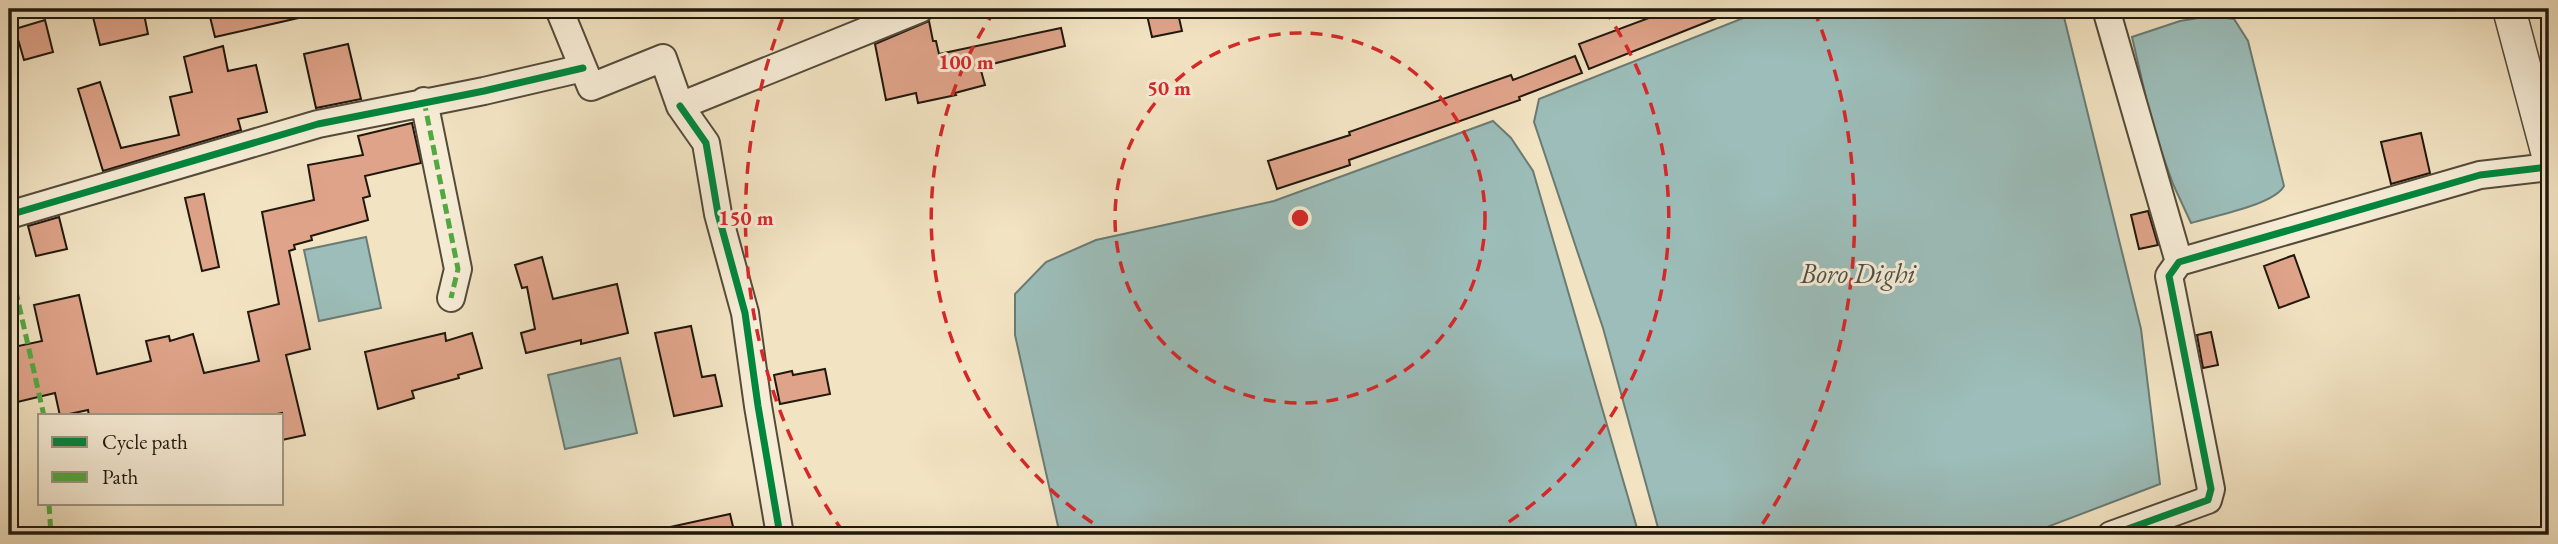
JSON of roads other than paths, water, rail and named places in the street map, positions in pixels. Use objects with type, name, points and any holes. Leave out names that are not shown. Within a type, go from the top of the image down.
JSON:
[{"type":"street","points":[[559,9],[591,87],[663,58],[680,106],[706,143],[718,214],[744,313],[780,535]]},
{"type":"street","points":[[680,106],[920,9]]},
{"type":"street","points":[[2106,9],[2179,262]]},
{"type":"street","points":[[2508,9],[2549,159]]},
{"type":"street","points":[[9,215],[318,124],[583,68]]},
{"type":"street","points":[[424,101],[458,269],[451,298]]},
{"type":"street","points":[[2110,535],[2208,500],[2211,489],[2169,276],[2179,262],[2480,175],[2549,167]]},
{"type":"water","name":"Boro Dighi","points":[[1766,9],[2062,9],[2141,329],[2160,484],[2026,535],[1660,535],[1603,328],[1534,122],[1539,99]]},
{"type":"water","points":[[2210,16],[2234,19],[2248,41],[2284,186],[2278,193],[2256,204],[2191,223],[2173,184],[2153,128],[2132,37],[2180,21]]},
{"type":"water","points":[[1493,121],[1511,138],[1533,171],[1639,535],[1060,535],[1015,335],[1015,294],[1046,262],[1096,240],[1274,201]]},
{"type":"water","points":[[366,237],[381,308],[319,321],[304,250]]},
{"type":"water","points":[[620,358],[637,433],[565,449],[548,375]]}]
